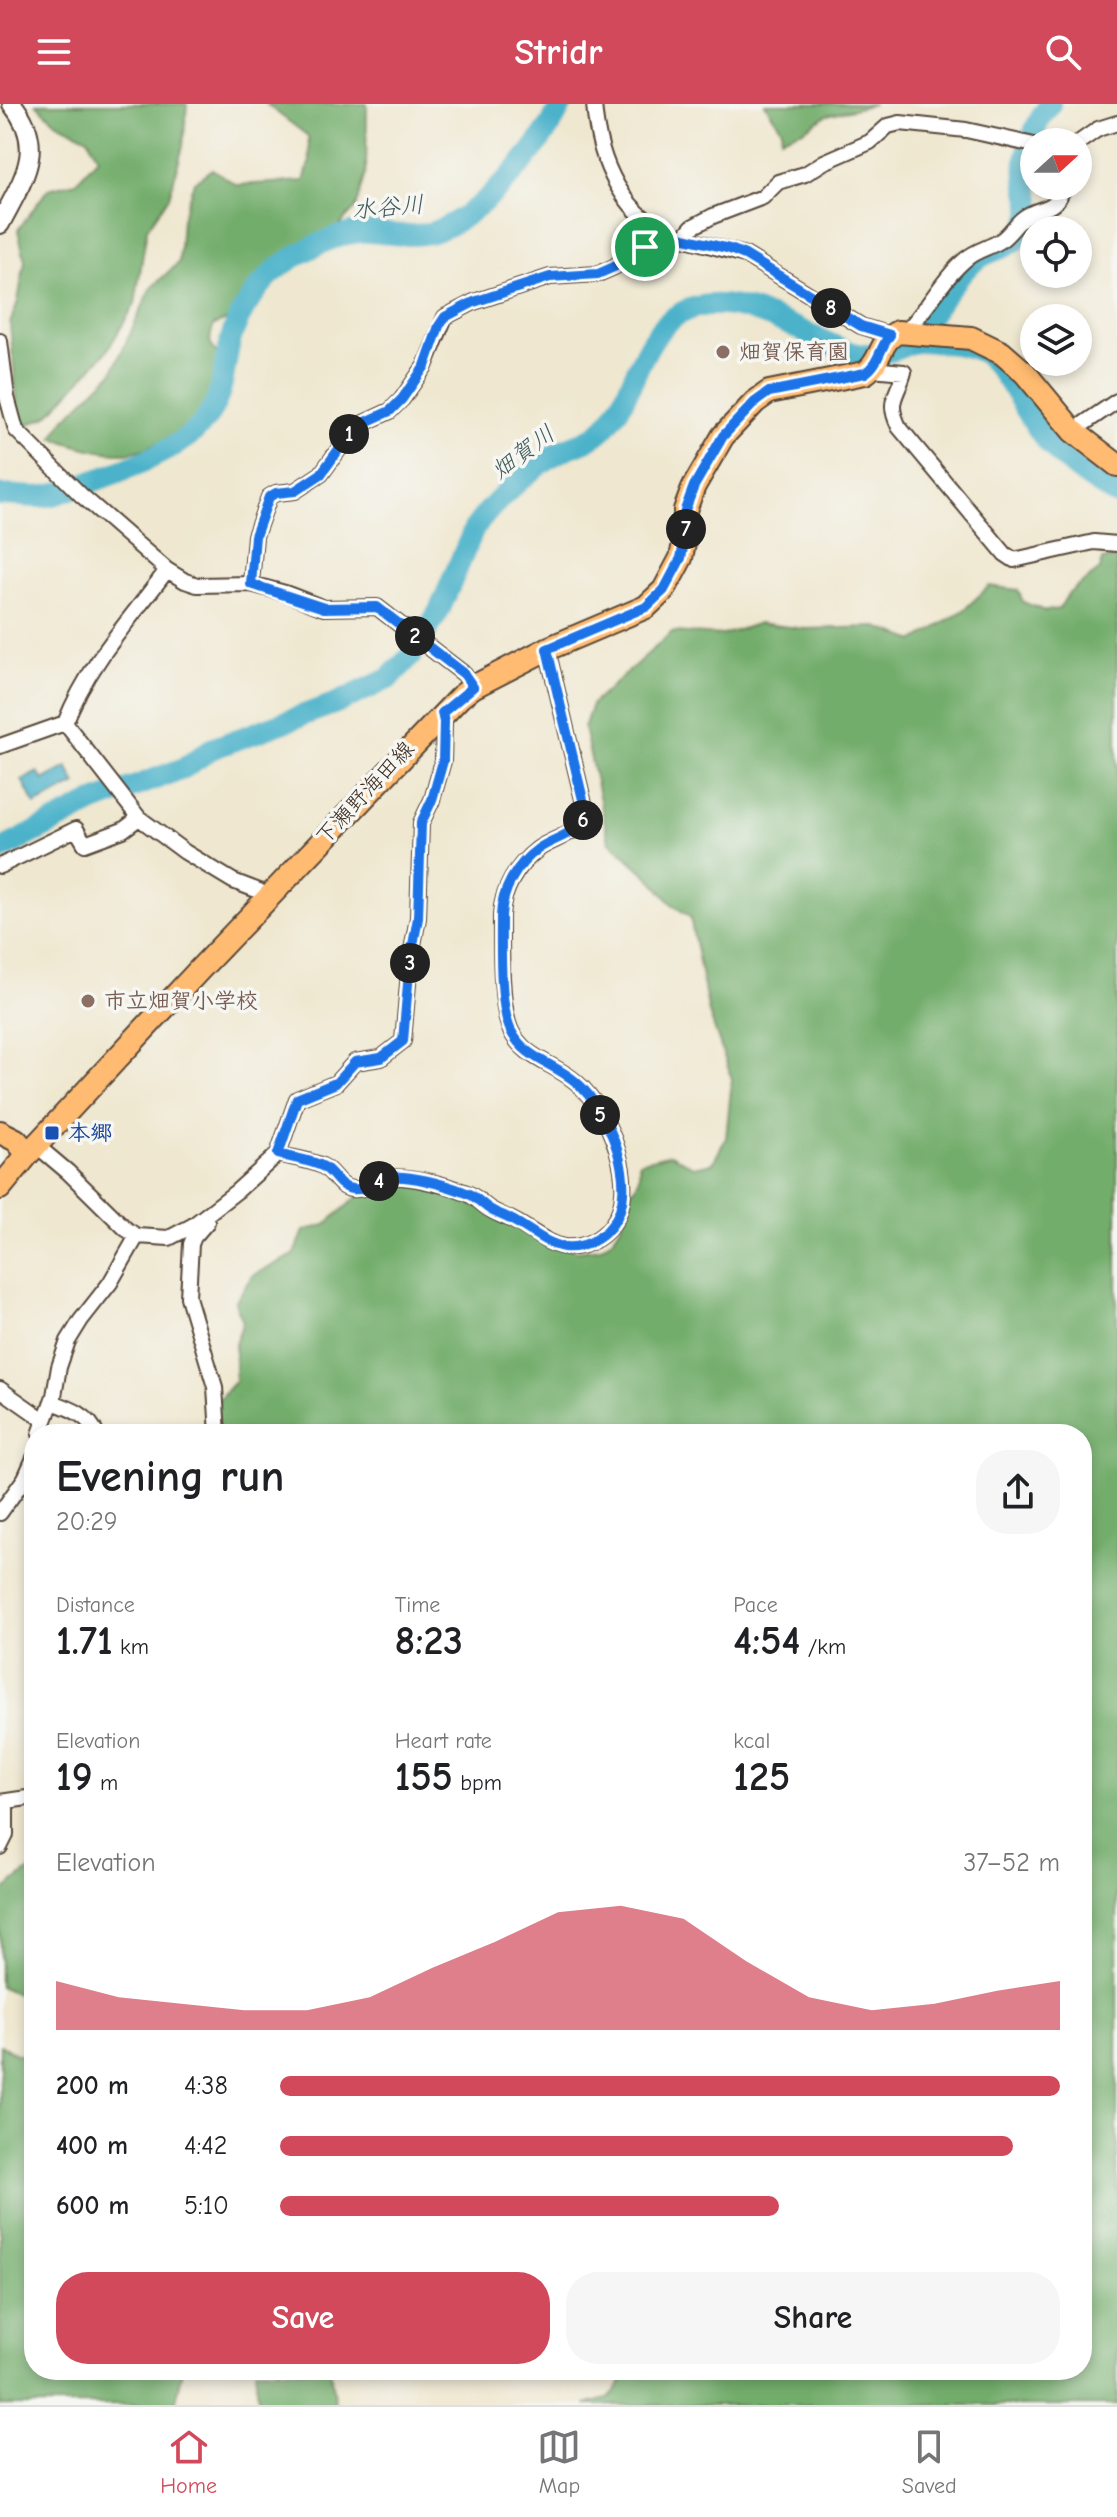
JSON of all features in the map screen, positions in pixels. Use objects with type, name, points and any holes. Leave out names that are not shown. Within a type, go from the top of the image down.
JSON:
[{"type":"main road","name":"下瀬野海田線","points":[[0,1188],[32,1149],[442,713],[473,687],[547,649],[646,607],[664,590],[681,558],[686,533],[685,510],[694,486],[723,436],[755,402],[769,392],[851,376],[895,344],[971,338],[1002,353],[1025,373],[1073,431],[1117,465]]},
{"type":"main road","points":[[0,1132],[32,1149]]},
{"type":"street","points":[[0,224],[27,172],[31,155],[24,121],[12,104]]},
{"type":"street","points":[[594,104],[600,149],[616,184],[630,204],[675,236],[745,255],[895,344],[904,372],[891,410],[899,427],[1005,554],[1014,560],[1094,542],[1117,544]]},
{"type":"street","points":[[251,584],[255,536],[269,497],[295,491],[321,474],[355,427],[390,411],[402,399],[425,366],[445,317],[474,302],[550,277],[598,274],[634,252],[763,197],[778,182],[805,174],[870,142],[888,126],[900,123],[950,128],[1020,142]]},
{"type":"street","points":[[1092,133],[1117,123]]},
{"type":"street","points":[[895,344],[924,313],[961,264],[975,253],[1002,240],[1023,218],[1048,209],[1057,200]]},
{"type":"street","points":[[0,341],[7,397],[16,430],[74,488],[167,570],[197,585],[251,584],[324,608],[377,607],[464,674],[473,687]]},
{"type":"street","points":[[1073,431],[1117,401]]},
{"type":"street","points":[[0,746],[65,723],[74,700],[101,654],[167,570]]},
{"type":"street","points":[[278,1154],[323,1166],[341,1184],[353,1189],[391,1177],[458,1190],[473,1195],[489,1209],[559,1246],[579,1247],[590,1243],[605,1233],[616,1219],[622,1201],[621,1160],[603,1118],[578,1083],[526,1051],[516,1041],[505,1012],[501,913],[508,885],[526,859],[584,820],[585,808],[547,649]]},
{"type":"street","points":[[32,1149],[75,1179],[111,1217],[137,1236],[173,1237],[237,1191],[278,1154],[297,1099],[336,1083],[355,1062],[381,1058],[403,1041],[410,961],[418,918],[421,823],[432,800],[443,761],[442,713]]},
{"type":"street","points":[[65,723],[134,812],[185,852],[233,881],[268,897]]},
{"type":"street","points":[[0,866],[76,829],[85,844],[123,830],[134,812]]},
{"type":"street","points":[[217,1424],[215,1387],[188,1297],[191,1244],[199,1230],[230,1202],[237,1191]]},
{"type":"street","points":[[43,1424],[68,1341],[110,1283],[137,1236]]},
{"type":"street","points":[[0,1389],[39,1424]]},
{"type":"street","points":[[52,1402],[83,1416],[91,1424]]},
{"type":"street","points":[[0,1513],[24,1479]]},
{"type":"street","points":[[0,1847],[6,1835],[3,1802],[24,1799]]},
{"type":"green space","points":[[36,104],[187,104],[183,146],[169,197],[147,229],[135,304],[107,351],[48,416],[27,425],[18,413],[10,324],[18,301],[25,260],[18,230],[48,189],[76,182],[98,158],[88,138],[57,123]]},
{"type":"green space","points":[[266,104],[367,104],[366,173],[356,208],[333,232],[303,247],[288,269],[258,288],[240,315],[214,325],[211,344],[227,365],[220,389],[204,411],[179,431],[152,446],[126,453],[98,451],[53,438],[64,420],[112,373],[151,288],[179,262],[182,218],[194,182],[212,169],[237,185],[304,181],[310,161],[308,136]]},
{"type":"green space","points":[[765,104],[874,104],[827,115],[803,130],[781,138],[782,129]]},
{"type":"green space","points":[[1111,558],[1117,561],[1117,2405],[586,2405],[610,2398],[623,2380],[1092,2380],[1092,1424],[204,1424],[205,1414],[235,1381],[235,1344],[243,1322],[235,1302],[253,1275],[294,1255],[304,1231],[325,1225],[364,1191],[409,1183],[493,1209],[576,1251],[600,1248],[613,1239],[621,1226],[629,1193],[638,1179],[639,1162],[671,1154],[693,1167],[713,1163],[726,1138],[732,1079],[709,1013],[690,917],[672,904],[649,877],[609,841],[584,728],[592,704],[672,632],[723,635],[759,623],[805,629],[877,627],[915,641],[964,610],[989,586],[1018,590],[1023,602],[1045,611],[1059,609],[1068,594],[1100,570],[1102,560]]},
{"type":"green space","points":[[24,1874],[24,1998],[0,1986],[0,1893]]},
{"type":"green space","points":[[0,2045],[20,2056],[24,2052],[24,2380],[181,2380],[175,2405],[0,2405]]},
{"type":"green space","points":[[256,2380],[331,2380],[335,2405],[259,2405]]},
{"type":"water","points":[[67,767],[76,784],[35,805],[22,780],[38,772],[43,780]]},
{"type":"waterway","name":"水谷川","points":[[0,495],[53,495],[152,458],[187,437],[200,426],[214,406],[239,319],[253,296],[280,267],[318,245],[360,232],[403,235],[424,234],[444,228],[485,201],[523,163],[562,104]]},
{"type":"waterway","points":[[911,342],[967,267],[984,255],[1013,243],[1024,231],[1031,210],[1026,179],[1028,149],[1035,129],[1050,104]]},
{"type":"waterway","name":"畑賀川","points":[[0,850],[94,802],[184,768],[211,749],[339,702],[388,679],[411,656],[439,611],[481,519],[544,462],[602,430],[618,410],[652,341],[668,322],[687,310],[707,305],[749,310],[858,354],[886,352],[918,342],[957,345],[982,352],[1006,378],[1049,444],[1076,469],[1117,495]]},
{"type":"place","name":"畑賀保育園","points":[[723,352]]},
{"type":"place","name":"市立畑賀小学校","points":[[88,1001]]},
{"type":"place","name":"本郷","points":[[52,1133]]},
{"type":"route","points":[[668,234],[730,249],[745,255],[861,326],[890,335],[875,363],[865,373],[769,392],[755,402],[723,436],[694,486],[685,510],[686,533],[681,558],[664,590],[646,607],[547,649],[582,793],[584,820],[569,834],[540,848],[526,859],[508,885],[501,913],[505,1012],[516,1041],[526,1051],[578,1083],[591,1100],[612,1136],[621,1160],[623,1181],[622,1201],[610,1228],[590,1243],[568,1247],[549,1241],[489,1209],[473,1195],[458,1190],[402,1177],[391,1177],[353,1189],[341,1184],[323,1166],[278,1154],[297,1099],[336,1083],[355,1062],[381,1058],[403,1041],[410,961],[418,918],[421,823],[432,800],[443,761],[442,713],[473,687],[464,674],[377,607],[324,608],[251,584],[255,536],[269,497],[284,491],[295,491],[321,474],[355,427],[390,411],[402,399],[419,378],[445,317],[474,302],[550,277],[598,274],[645,247],[668,234]]}]
